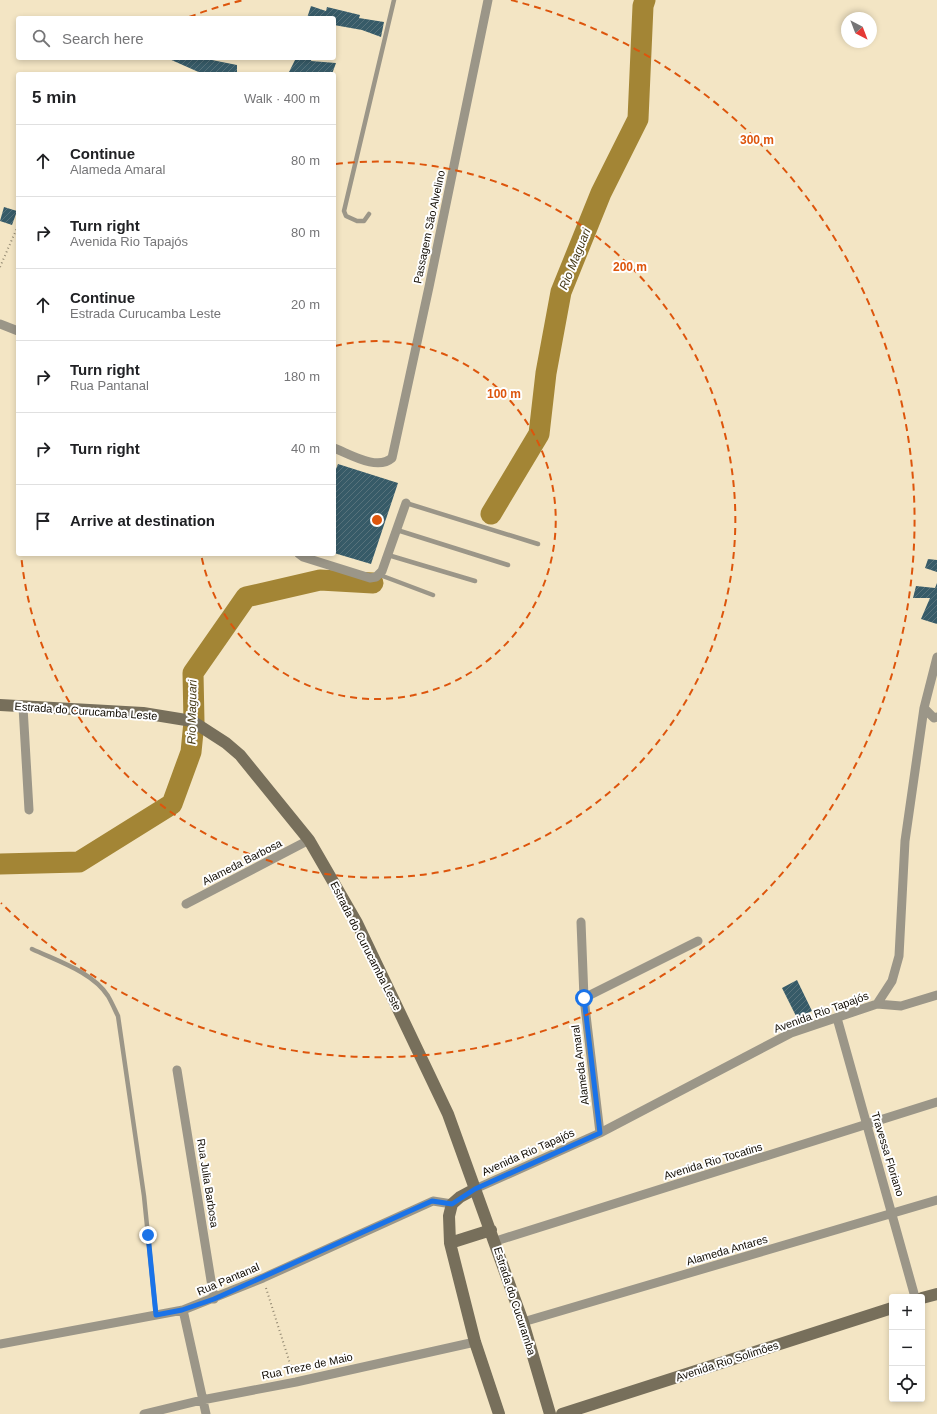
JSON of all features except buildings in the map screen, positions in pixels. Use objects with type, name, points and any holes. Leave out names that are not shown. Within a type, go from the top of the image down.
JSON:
[{"type":"main road","name":"Estrada do Curucamba Leste","points":[[0,705],[143,713],[196,723],[226,743],[240,755],[309,840],[357,923],[448,1114],[475,1189]]},
{"type":"main road","points":[[475,1189],[452,1204],[449,1216],[450,1243],[476,1342],[499,1414]]},
{"type":"main road","name":"Estrada do Cucuramba","points":[[475,1189],[493,1235],[523,1322],[550,1414]]},
{"type":"main road","points":[[450,1243],[493,1235]]},
{"type":"main road","points":[[925,1297],[937,1294]]},
{"type":"main road","name":"Avenida Rio Solimões","points":[[562,1414],[889,1309]]},
{"type":"street","name":"Passagem São Alvelino","points":[[336,449],[380,463],[387,462],[392,458],[428,295],[488,0]]},
{"type":"street","points":[[0,324],[16,330]]},
{"type":"street","points":[[302,556],[370,578],[380,575],[406,503]]},
{"type":"street","name":"Avenida Rio Tapajós","points":[[475,1189],[600,1133],[791,1033],[877,1004],[892,981],[900,956],[905,841],[924,708],[937,657]]},
{"type":"street","points":[[23,707],[29,810]]},
{"type":"street","points":[[924,708],[936,720]]},
{"type":"street","name":"Alameda Barbosa","points":[[186,904],[309,840]]},
{"type":"street","name":"Alameda Amaral","points":[[581,922],[584,998],[600,1133]]},
{"type":"street","points":[[584,998],[698,941]]},
{"type":"street","points":[[877,1004],[901,1006],[937,995]]},
{"type":"street","name":"Travessa Floriano","points":[[837,1018],[914,1294]]},
{"type":"street","name":"Rua Julia Barbosa","points":[[178,1070],[214,1299]]},
{"type":"street","name":"Avenida Rio Tocatins","points":[[493,1235],[866,1125],[937,1102]]},
{"type":"street","name":"Alameda Antares","points":[[523,1322],[937,1200]]},
{"type":"street","name":"Rua Pantanal","points":[[0,1344],[182,1310],[214,1299],[263,1278],[432,1201],[452,1204]]},
{"type":"street","points":[[182,1310],[206,1414]]},
{"type":"street","name":"Rua Treze de Maio","points":[[144,1414],[202,1400],[296,1382],[476,1342]]},
{"type":"lane","points":[[370,214],[362,222],[346,216],[344,211],[394,0]]},
{"type":"lane","points":[[406,503],[538,544]]},
{"type":"lane","points":[[397,530],[508,565]]},
{"type":"lane","points":[[388,555],[475,581]]},
{"type":"lane","points":[[380,575],[433,595]]},
{"type":"lane","points":[[32,949],[75,969],[93,980],[108,996],[118,1016],[144,1196],[156,1315]]},
{"type":"path","points":[[0,267],[16,230]]},
{"type":"path","points":[[263,1278],[296,1382]]},
{"type":"waterway","name":"Rio Maguari","points":[[491,514],[539,434],[546,373],[561,292],[601,193],[638,119],[643,6],[645,0]]},
{"type":"waterway","name":"Rio Maguari","points":[[0,864],[79,862],[172,804],[191,752],[194,722],[193,673],[246,597],[320,580],[373,583]]},
{"type":"route","points":[[148,1235],[156,1315],[182,1310],[214,1299],[263,1278],[432,1201],[452,1204],[460,1197],[475,1189],[600,1133],[584,998]]}]
